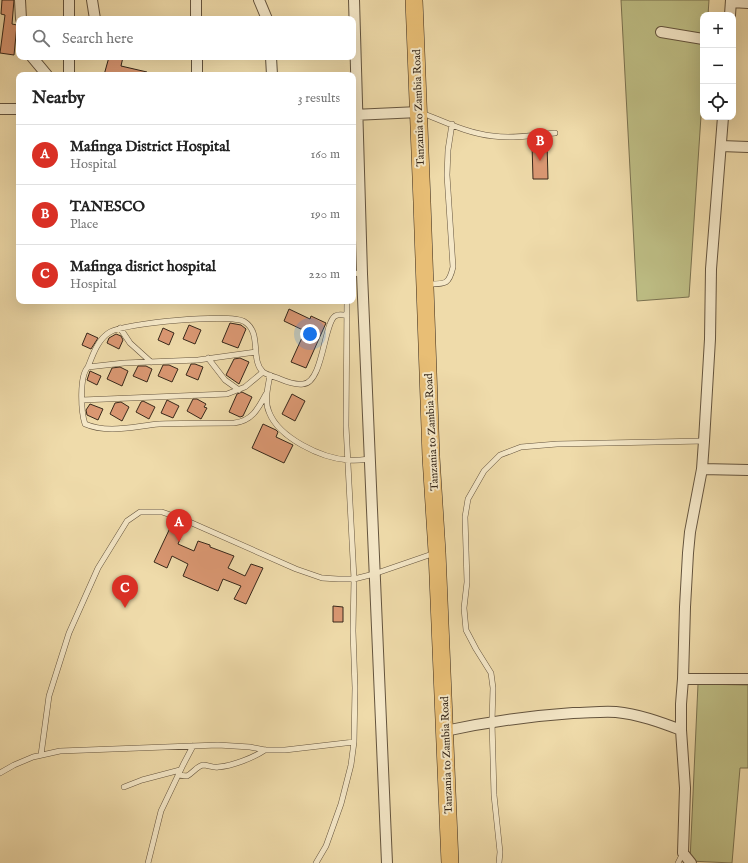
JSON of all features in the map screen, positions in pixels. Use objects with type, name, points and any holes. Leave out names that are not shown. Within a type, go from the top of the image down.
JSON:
[{"type":"highway","name":"Tanzania to Zambia Road","points":[[414,0],[431,457],[437,552],[450,863]]},
{"type":"street","points":[[20,0],[21,16]]},
{"type":"street","points":[[69,0],[69,16]]},
{"type":"street","points":[[92,0],[95,16]]},
{"type":"street","points":[[196,0],[196,16]]},
{"type":"street","points":[[259,0],[266,16]]},
{"type":"street","points":[[266,0],[266,16]]},
{"type":"street","points":[[354,0],[354,16]]},
{"type":"street","points":[[730,12],[731,1],[748,3]]},
{"type":"street","points":[[661,32],[700,38]]},
{"type":"street","points":[[34,60],[44,72]]},
{"type":"street","points":[[69,60],[69,72]]},
{"type":"street","points":[[197,60],[197,72]]},
{"type":"street","points":[[271,60],[272,72]]},
{"type":"street","points":[[355,60],[355,72]]},
{"type":"street","points":[[0,109],[16,109]]},
{"type":"street","points":[[387,863],[370,459],[358,274],[356,115],[419,112]]},
{"type":"street","points":[[691,863],[683,853],[685,788],[681,730],[685,607],[690,532],[702,469],[710,339],[711,269],[723,120]]},
{"type":"street","points":[[721,146],[748,147]]},
{"type":"street","points":[[702,469],[748,470]]},
{"type":"street","points":[[683,679],[748,679]]},
{"type":"street","points":[[445,731],[492,722],[557,714],[616,712],[657,721],[681,730]]},
{"type":"lane","points":[[419,112],[471,132],[492,136],[519,137],[555,133]]},
{"type":"lane","points":[[425,284],[445,283],[451,278],[453,267],[447,175],[448,150],[452,124]]},
{"type":"lane","points":[[316,863],[326,846],[341,804],[351,765],[354,742],[354,579],[347,460],[346,387],[348,304]]},
{"type":"lane","points":[[266,394],[254,414],[243,422],[158,424],[110,429],[95,428],[85,424],[82,416],[84,372],[88,367],[92,355],[101,339],[110,332],[120,328],[205,319],[240,319],[252,329],[259,365],[263,372],[294,384],[305,384],[309,382],[316,371],[330,322],[334,316],[347,316]]},
{"type":"lane","points":[[120,328],[130,343],[151,362]]},
{"type":"lane","points":[[88,367],[208,358],[256,352]]},
{"type":"lane","points":[[208,358],[225,380],[239,390]]},
{"type":"lane","points":[[82,400],[220,394],[233,392],[245,387],[263,372]]},
{"type":"lane","points":[[270,375],[266,394],[268,411],[274,422],[288,436],[304,446],[334,457],[357,461],[370,459]]},
{"type":"lane","points":[[499,863],[500,852],[494,795],[492,722],[493,688],[491,674],[466,630],[464,608],[467,582],[465,517],[468,499],[484,471],[500,455],[521,447],[565,444],[704,440]]},
{"type":"lane","points":[[41,755],[49,696],[69,633],[98,568],[127,521],[140,512],[162,512],[185,520],[296,569],[322,578],[354,579],[374,574],[437,552]]},
{"type":"lane","points":[[0,773],[14,765],[41,755],[60,751],[193,746],[231,746],[250,747],[265,750],[284,750],[354,742]]},
{"type":"lane","points":[[148,863],[161,811],[193,746]]},
{"type":"lane","points":[[124,787],[142,780],[179,773],[187,776],[204,765],[216,768],[222,767],[257,755],[265,750]]},
{"type":"lane","points":[[678,863],[683,853]]},
{"type":"green space","points":[[621,0],[709,0],[708,12],[700,12],[701,120],[689,297],[637,301]]},
{"type":"green space","points":[[698,684],[748,685],[748,768],[740,768],[732,863],[690,861]]},
{"type":"building","points":[[2,0],[14,0],[12,24],[16,25],[16,35],[14,55],[0,53],[5,15],[1,14]]},
{"type":"building","points":[[108,60],[122,60],[121,66],[147,72],[105,72]]},
{"type":"building","points":[[547,143],[548,179],[533,179],[532,144]]},
{"type":"building","points":[[289,309],[310,319],[311,316],[326,323],[306,368],[291,362],[305,331],[284,321]]},
{"type":"building","points":[[230,323],[241,325],[246,329],[238,348],[222,342]]},
{"type":"building","points":[[189,325],[201,330],[195,344],[183,339]]},
{"type":"building","points":[[163,328],[174,333],[169,345],[158,340]]},
{"type":"building","points":[[87,333],[98,338],[91,349],[82,345]]},
{"type":"building","points":[[116,334],[121,336],[123,340],[119,349],[107,343],[109,338]]},
{"type":"building","points":[[240,358],[249,362],[239,384],[226,375],[234,359]]},
{"type":"building","points":[[191,364],[203,367],[198,380],[186,375]]},
{"type":"building","points":[[163,365],[169,365],[178,369],[172,382],[158,376]]},
{"type":"building","points":[[138,366],[146,366],[152,369],[147,382],[133,376]]},
{"type":"building","points":[[120,367],[128,371],[122,386],[107,379],[112,368]]},
{"type":"building","points":[[90,371],[101,376],[97,385],[87,380]]},
{"type":"building","points":[[242,392],[252,397],[243,416],[240,417],[229,412],[237,394]]},
{"type":"building","points":[[292,394],[305,401],[295,421],[282,414]]},
{"type":"building","points":[[193,399],[197,399],[206,404],[204,407],[207,408],[201,419],[187,411]]},
{"type":"building","points":[[167,400],[179,406],[173,418],[161,413]]},
{"type":"building","points":[[143,401],[155,407],[149,419],[136,412]]},
{"type":"building","points":[[121,402],[129,407],[122,421],[110,414],[115,403]]},
{"type":"building","points":[[90,404],[103,409],[98,420],[87,415],[86,410]]},
{"type":"building","points":[[263,424],[278,432],[276,437],[293,445],[284,463],[252,448]]},
{"type":"building","points":[[170,528],[182,534],[178,544],[194,551],[198,541],[234,556],[228,568],[245,576],[251,564],[263,568],[246,604],[234,599],[241,586],[223,579],[218,591],[183,576],[188,564],[172,556],[167,568],[154,562]]},
{"type":"building","points":[[333,606],[343,607],[343,622],[333,622]]},
{"type":"place","name":"TANESCO","points":[[540,161]]},
{"type":"place","name":"Mafinga District Hospital","points":[[179,542]]},
{"type":"place","name":"Mafinga disrict hospital","points":[[125,608]]}]
